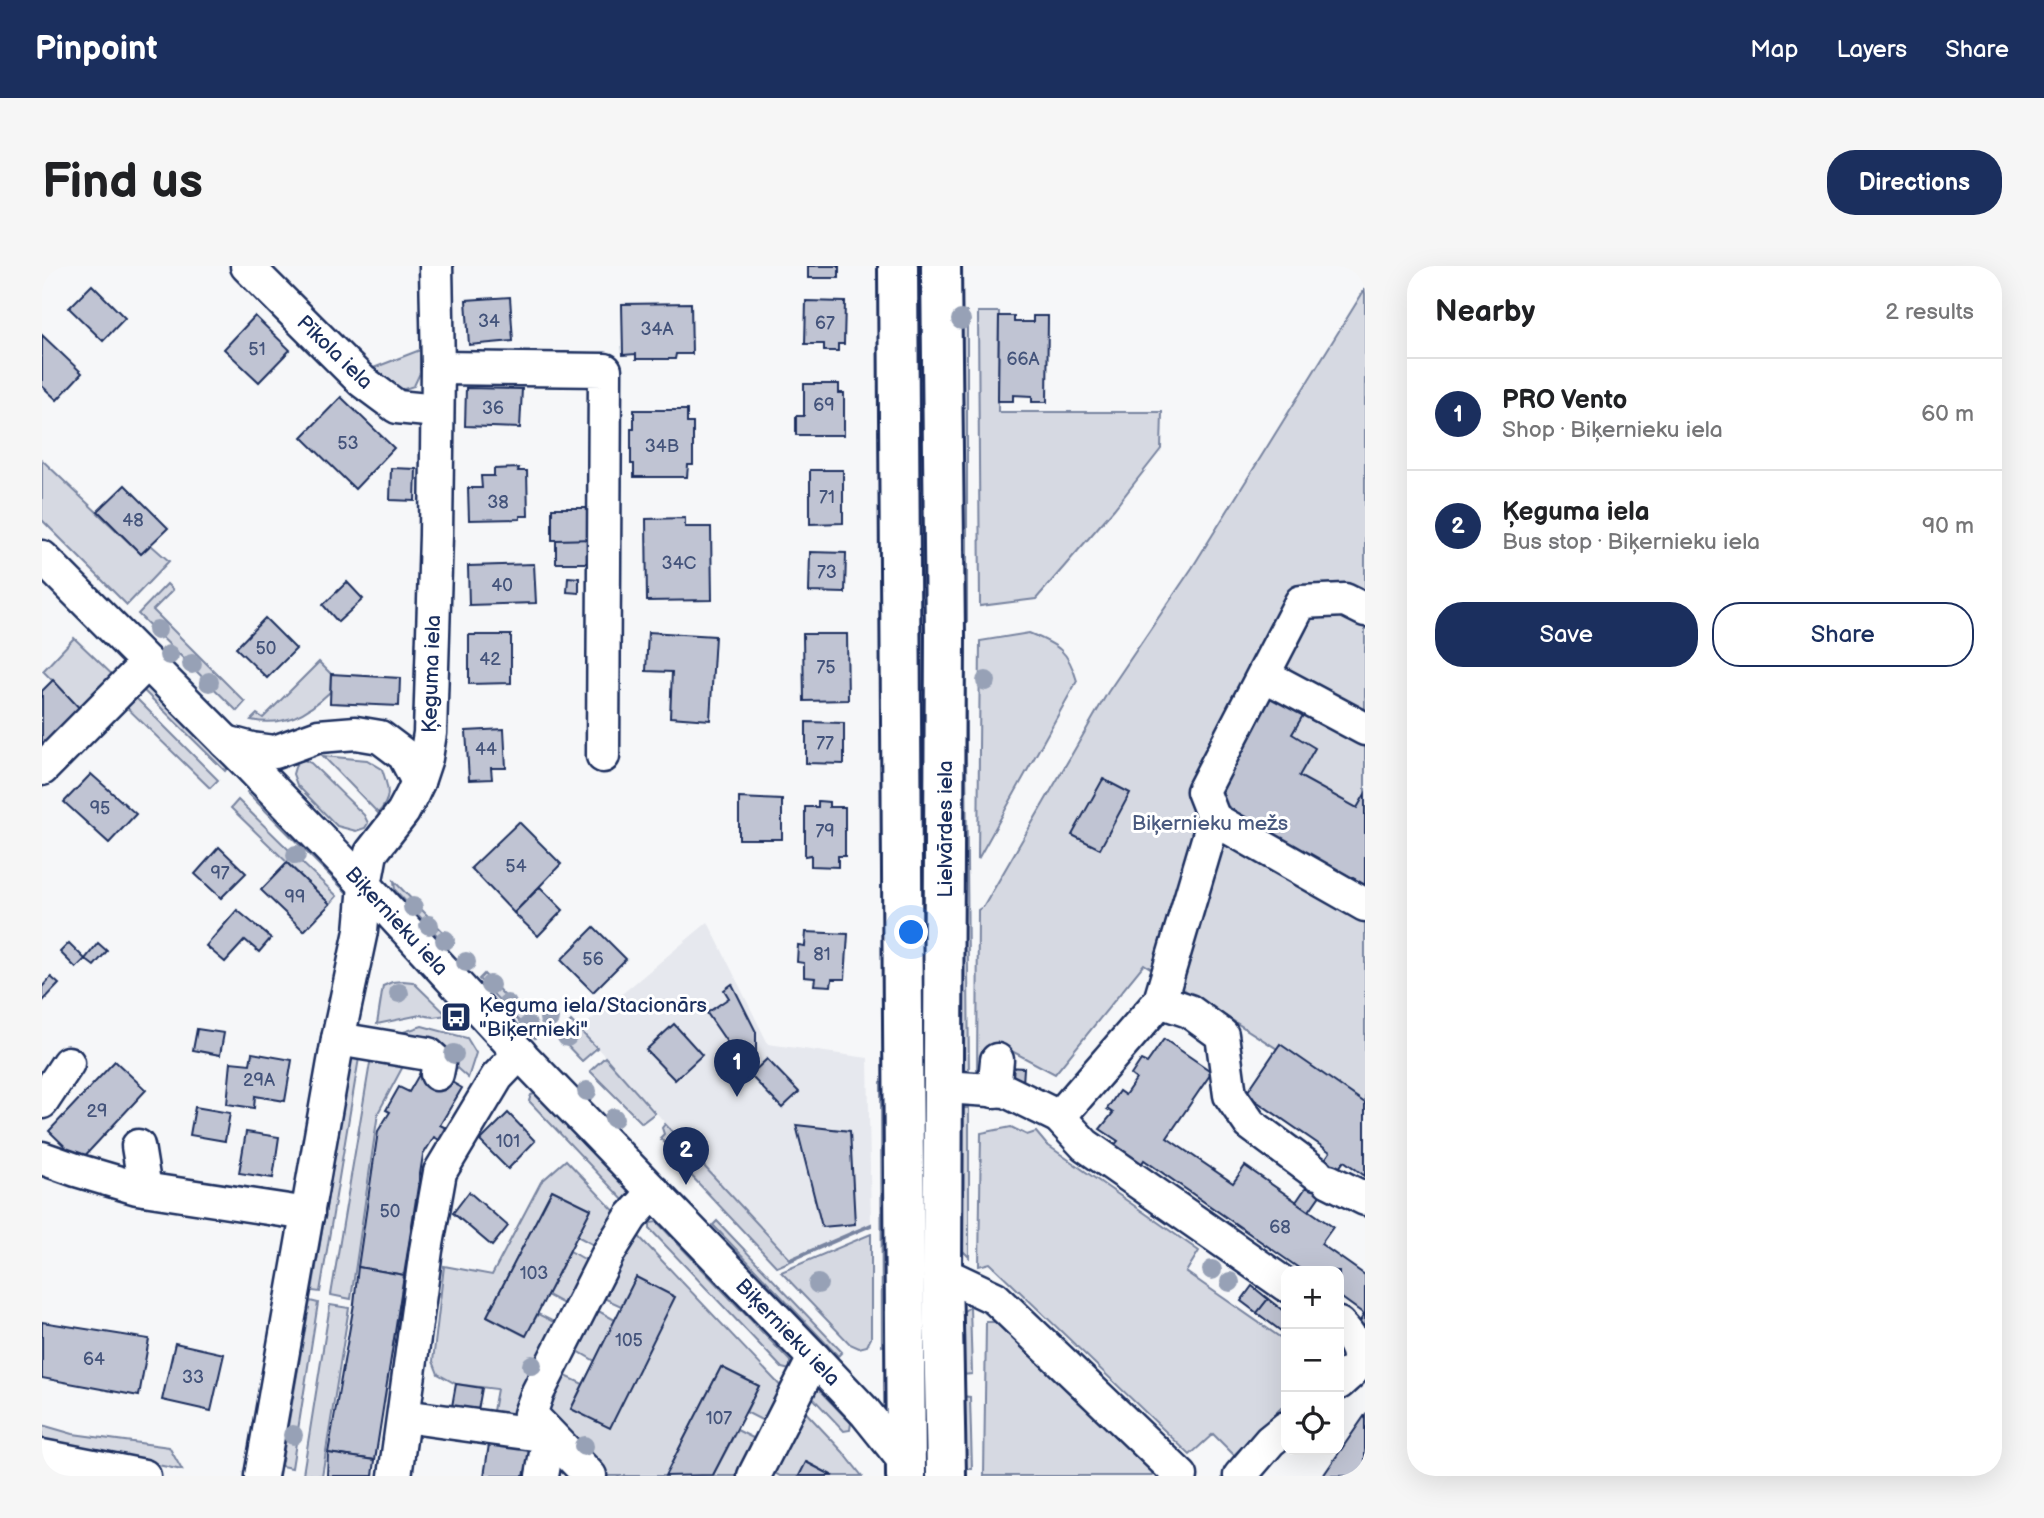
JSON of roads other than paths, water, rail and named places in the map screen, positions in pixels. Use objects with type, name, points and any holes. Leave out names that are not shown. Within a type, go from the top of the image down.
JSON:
[{"type":"main road","name":"Lielvārdes iela","points":[[898,266],[909,1472]]},
{"type":"main road","name":"Lielvārdes iela","points":[[941,266],[945,636],[942,1273],[946,1476]]},
{"type":"main road","points":[[905,1086],[944,1087]]},
{"type":"street","name":"Pīkola iela","points":[[247,266],[362,381],[397,407],[438,411]]},
{"type":"street","name":"Ķeguma iela","points":[[261,1476],[338,1039],[361,931],[371,853],[403,812],[418,782],[426,758],[431,724],[438,411],[436,266]]},
{"type":"street","points":[[438,368],[605,370],[603,756]]},
{"type":"street","name":"Biķernieku iela","points":[[42,557],[365,885],[520,1053],[814,1358],[865,1412],[909,1472]]},
{"type":"street","points":[[1059,1117],[1160,1000],[1214,819],[1203,791],[1301,602],[1345,600],[1365,610]]},
{"type":"street","points":[[42,769],[147,663]]},
{"type":"street","points":[[1264,675],[1365,729]]},
{"type":"street","points":[[225,741],[251,749],[275,751],[319,736],[356,733],[380,737],[404,755],[418,782]]},
{"type":"street","points":[[1214,819],[1365,905]]},
{"type":"street","points":[[1160,1000],[1189,1010],[1222,1034],[1230,1095],[1250,1124],[1322,1177],[1365,1199]]},
{"type":"street","points":[[338,1039],[428,1054],[439,1064],[437,1073]]},
{"type":"street","points":[[395,1476],[426,1250],[440,1172],[497,1077],[520,1053]]},
{"type":"street","points":[[42,1102],[68,1063]]},
{"type":"street","points":[[944,1087],[996,1075],[1006,1091],[1059,1117],[1085,1145],[1281,1282]]},
{"type":"street","points":[[138,1146],[145,1189]]},
{"type":"street","points":[[42,1158],[145,1189],[308,1214]]},
{"type":"street","points":[[590,1476],[530,1415],[538,1392],[609,1252],[631,1217],[654,1192]]},
{"type":"street","points":[[942,1273],[995,1298],[1181,1476]]},
{"type":"street","points":[[1344,1331],[1355,1346],[1358,1356],[1355,1367],[1344,1378]]},
{"type":"street","points":[[754,1476],[814,1358]]},
{"type":"street","points":[[404,1416],[549,1436]]},
{"type":"street","points":[[1240,1476],[1281,1432]]},
{"type":"street","points":[[542,1476],[549,1436]]},
{"type":"street","points":[[42,1456],[145,1476]]},
{"type":"place","name":"Ķeguma iela/Stacionārs \"Biķernieki\"","points":[[456,1017]]},
{"type":"place","name":"PRO Vento","points":[[737,1097]]},
{"type":"place","name":"Ķeguma iela","points":[[686,1185]]},
{"type":"park label","name":"Biķernieku mežs","points":[[1210,823]]}]
